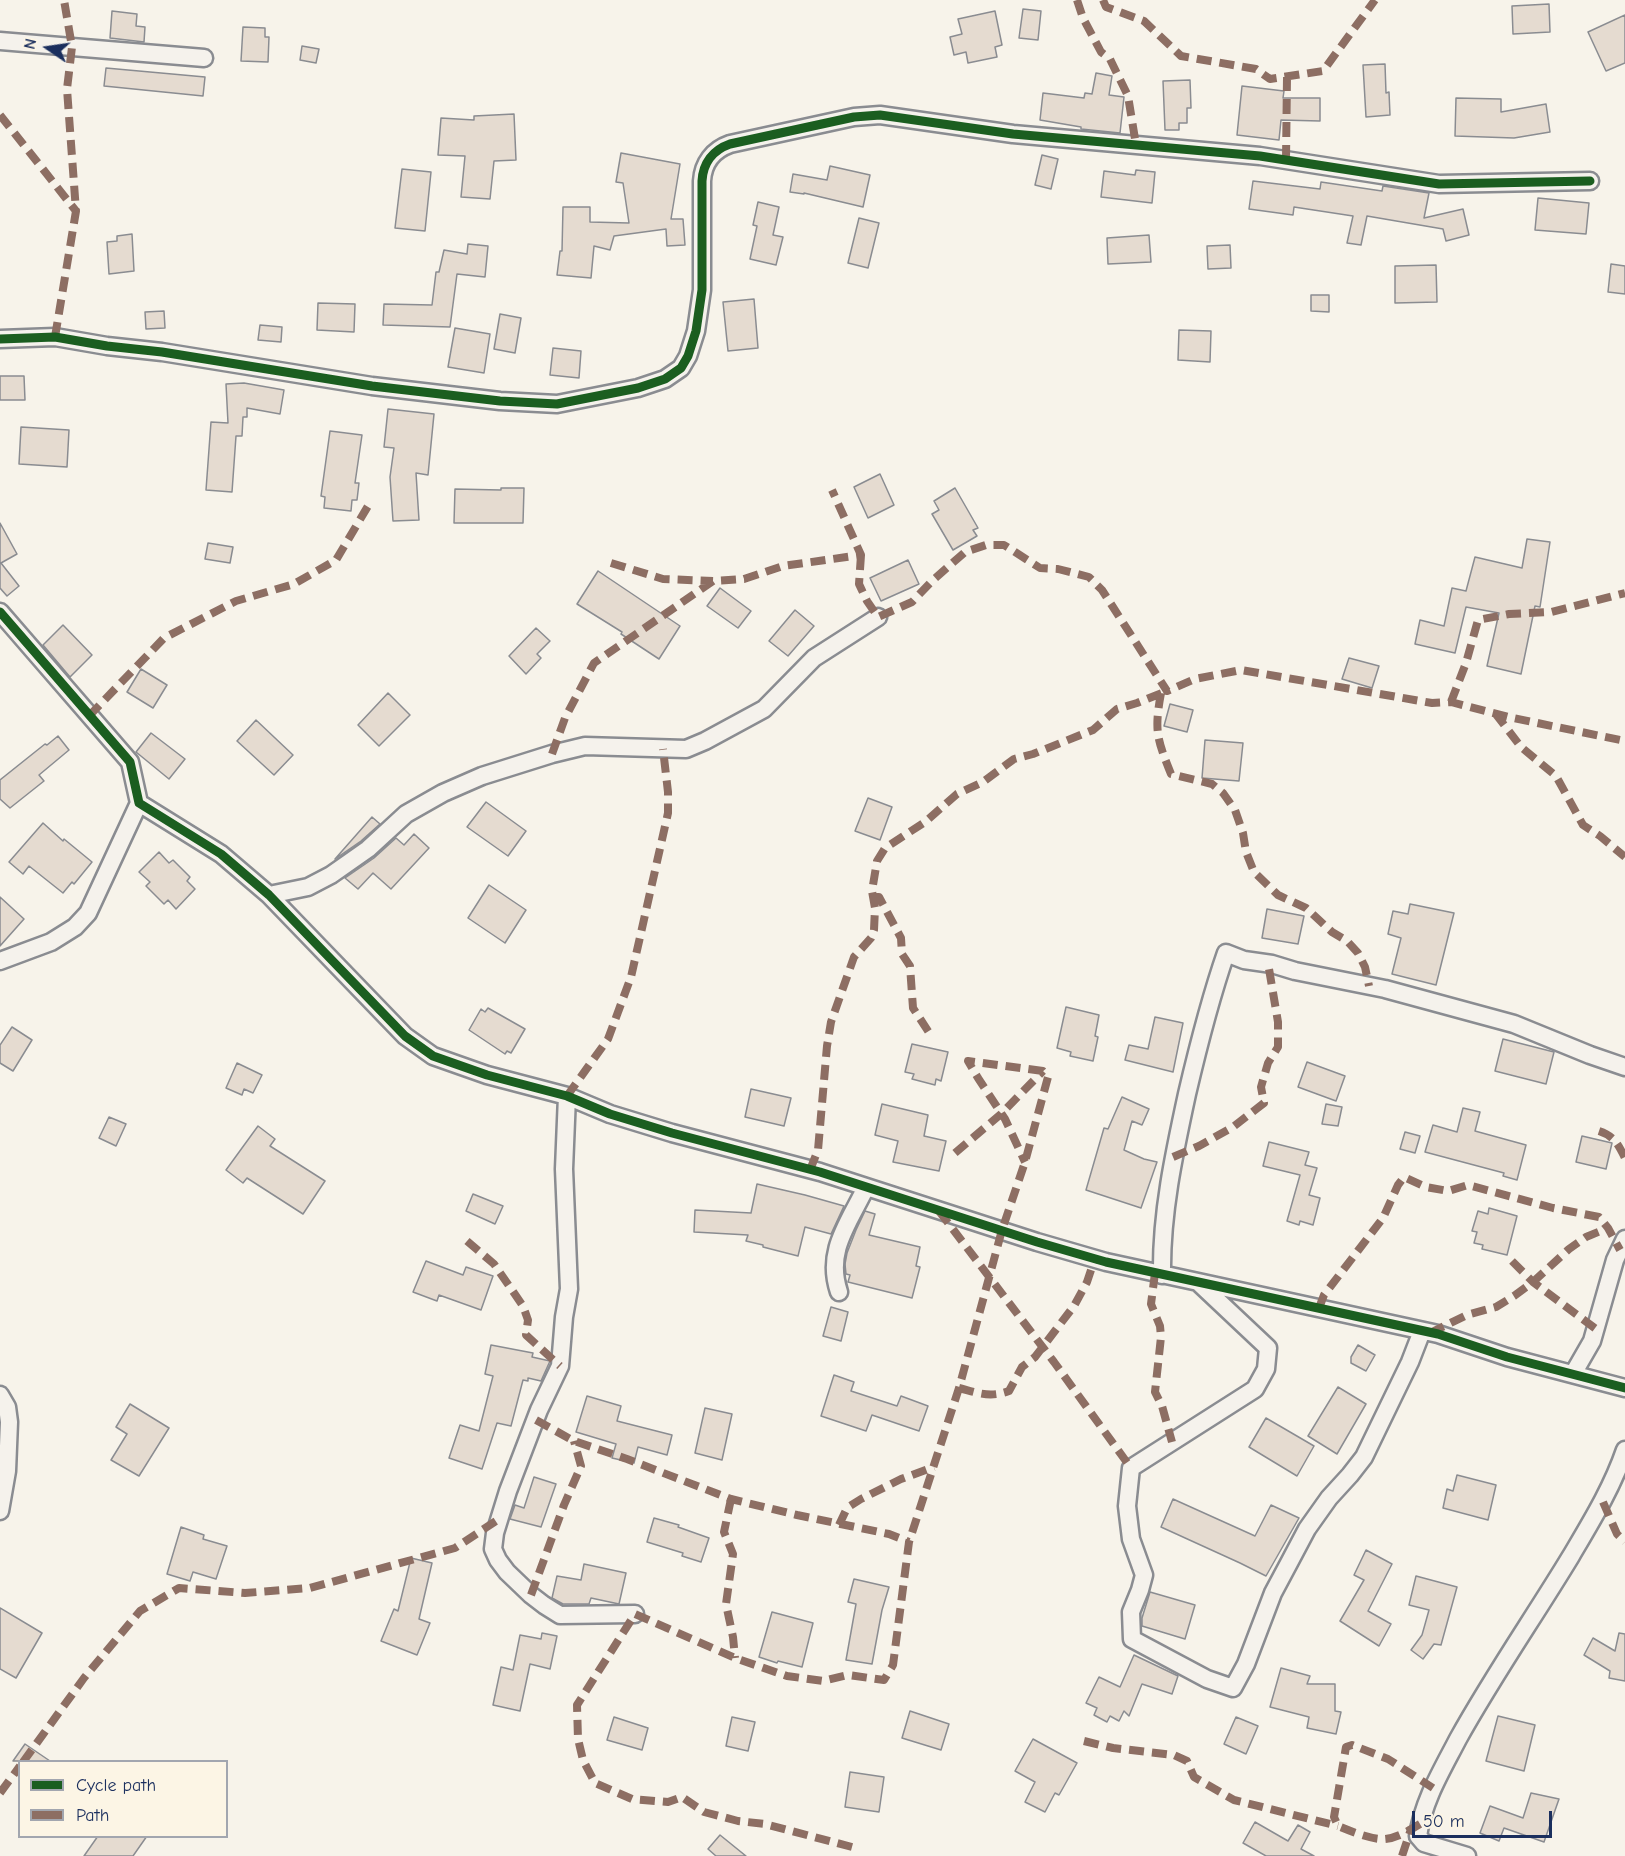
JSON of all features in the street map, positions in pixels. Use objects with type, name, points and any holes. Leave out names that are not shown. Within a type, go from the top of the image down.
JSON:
[{"type":"street","points":[[0,41],[204,58]]},
{"type":"street","points":[[0,339],[55,337],[372,386],[500,401],[557,404],[638,388],[665,380],[681,368],[688,356],[696,331],[702,290],[702,181],[703,172],[710,158],[718,148],[730,144],[854,117],[880,115],[1013,134],[1260,156],[1440,184],[1590,181]]},
{"type":"street","points":[[0,612],[130,762],[139,803],[88,913],[75,927],[51,942],[0,962]]},
{"type":"street","points":[[269,895],[308,887],[331,875],[368,849],[406,814],[443,793],[482,776],[585,746],[686,749],[705,741],[764,709],[814,658],[878,617]]},
{"type":"street","points":[[139,803],[221,855],[269,895],[405,1036],[433,1056],[487,1075],[567,1096],[610,1114],[672,1133],[810,1170],[1106,1262],[1422,1331],[1507,1357],[1625,1388]]},
{"type":"street","points":[[1162,1275],[1161,1244],[1173,1157],[1198,1049],[1215,984],[1226,954],[1244,960],[1385,989],[1514,1024],[1625,1068]]},
{"type":"street","points":[[567,1096],[564,1169],[569,1289],[560,1366],[539,1410],[508,1491],[495,1533],[493,1550],[498,1560],[515,1580],[544,1605],[560,1615],[635,1614]]},
{"type":"street","points":[[839,1292],[835,1281],[834,1258],[866,1187]]},
{"type":"street","points":[[1573,1374],[1592,1341],[1616,1260],[1625,1239]]},
{"type":"street","points":[[1197,1282],[1268,1347],[1266,1369],[1255,1389],[1131,1468],[1127,1506],[1131,1539],[1144,1575],[1131,1612],[1132,1639],[1207,1679],[1233,1688],[1246,1664],[1273,1593],[1293,1554],[1329,1498],[1364,1457],[1410,1362],[1422,1331]]},
{"type":"street","points":[[0,1395],[7,1407],[9,1422],[7,1471],[0,1511]]},
{"type":"street","points":[[1467,1856],[1424,1843],[1418,1836],[1429,1795],[1479,1701],[1540,1607],[1603,1502],[1625,1450]]},
{"type":"building","points":[[1549,4],[1550,32],[1513,34],[1512,6]]},
{"type":"building","points":[[1023,9],[1041,11],[1038,40],[1019,38]]},
{"type":"building","points":[[112,11],[137,14],[136,26],[145,27],[144,42],[110,38]]},
{"type":"building","points":[[995,11],[1002,45],[995,47],[997,57],[968,63],[966,52],[954,55],[950,37],[962,34],[958,19]]},
{"type":"building","points":[[1625,15],[1625,63],[1606,71],[1588,32]]},
{"type":"building","points":[[243,27],[265,28],[265,37],[269,37],[268,62],[241,61]]},
{"type":"building","points":[[302,46],[319,49],[316,63],[300,60]]},
{"type":"building","points":[[1385,64],[1386,93],[1389,92],[1390,115],[1366,117],[1363,65]]},
{"type":"building","points":[[106,68],[205,77],[203,96],[104,86]]},
{"type":"building","points":[[1096,73],[1112,76],[1109,95],[1124,97],[1120,133],[1081,129],[1081,127],[1040,120],[1043,93],[1084,98],[1085,93],[1092,94]]},
{"type":"building","points":[[1190,80],[1191,108],[1187,108],[1187,123],[1179,123],[1179,130],[1165,130],[1163,81]]},
{"type":"building","points":[[1242,86],[1284,91],[1283,98],[1320,98],[1320,121],[1281,120],[1279,140],[1237,135]]},
{"type":"building","points":[[1456,98],[1501,99],[1501,112],[1546,104],[1550,132],[1514,138],[1455,136]]},
{"type":"building","points":[[514,114],[516,160],[494,161],[490,199],[461,197],[465,156],[438,155],[441,118],[474,120],[474,116]]},
{"type":"building","points":[[621,153],[680,164],[671,219],[683,219],[685,245],[667,246],[666,229],[614,236],[610,250],[594,246],[591,278],[557,275],[560,251],[562,251],[563,207],[590,207],[590,222],[629,223],[623,183],[616,182]]},
{"type":"building","points":[[1042,155],[1058,159],[1051,189],[1035,185]]},
{"type":"building","points":[[830,166],[870,175],[863,207],[804,193],[790,192],[793,174],[827,180]]},
{"type":"building","points":[[402,169],[431,172],[425,231],[395,228]]},
{"type":"building","points":[[1136,170],[1155,172],[1152,203],[1101,197],[1104,171],[1135,175]]},
{"type":"building","points":[[1253,181],[1320,189],[1321,182],[1382,191],[1383,186],[1429,193],[1424,218],[1463,209],[1469,235],[1446,241],[1443,229],[1367,216],[1361,245],[1347,243],[1353,216],[1294,207],[1293,215],[1249,209]]},
{"type":"building","points":[[1538,198],[1589,203],[1586,234],[1535,230]]},
{"type":"building","points":[[758,202],[779,207],[773,235],[783,237],[776,265],[750,259],[757,226],[753,225]]},
{"type":"building","points":[[859,218],[879,223],[868,268],[848,263]]},
{"type":"building","points":[[132,234],[134,271],[109,274],[107,242],[117,241],[117,236]]},
{"type":"building","points":[[1149,235],[1151,262],[1108,264],[1107,238]]},
{"type":"building","points":[[468,244],[488,246],[485,277],[457,274],[450,327],[383,325],[384,304],[432,305],[436,272],[439,272],[444,250],[467,254]]},
{"type":"building","points":[[1230,245],[1231,268],[1208,269],[1207,246]]},
{"type":"building","points":[[1611,264],[1625,266],[1625,294],[1608,292]]},
{"type":"building","points":[[1436,265],[1437,302],[1395,303],[1395,266]]},
{"type":"building","points":[[1311,295],[1329,295],[1329,312],[1311,311]]},
{"type":"building","points":[[754,299],[758,348],[728,351],[723,302]]},
{"type":"building","points":[[318,303],[355,304],[354,332],[317,330]]},
{"type":"building","points":[[164,311],[165,328],[146,329],[145,312]]},
{"type":"building","points":[[500,314],[521,318],[515,353],[494,349]]},
{"type":"building","points":[[260,325],[282,327],[281,342],[258,340]]},
{"type":"building","points":[[455,328],[490,334],[484,373],[448,367]]},
{"type":"building","points":[[1179,330],[1211,331],[1210,362],[1178,360]]},
{"type":"building","points":[[553,348],[581,351],[579,378],[550,375]]},
{"type":"building","points":[[0,376],[24,376],[25,400],[0,400]]},
{"type":"building","points":[[244,383],[284,390],[280,414],[247,408],[247,417],[243,417],[242,436],[236,436],[232,492],[206,490],[211,422],[228,423],[226,384]]},
{"type":"building","points":[[388,409],[434,414],[428,475],[416,473],[419,520],[393,521],[390,477],[394,448],[384,447]]},
{"type":"building","points":[[21,427],[69,430],[67,467],[19,464]]},
{"type":"building","points":[[330,431],[362,435],[355,483],[359,483],[357,500],[352,500],[351,511],[324,508],[325,497],[321,496]]},
{"type":"building","points":[[880,474],[894,505],[868,518],[854,487]]},
{"type":"building","points":[[501,488],[524,488],[523,523],[454,523],[455,489],[501,490]]},
{"type":"building","points":[[955,488],[978,528],[973,530],[977,536],[953,550],[932,514],[939,510],[934,501]]},
{"type":"building","points":[[0,523],[17,554],[1,563],[19,586],[7,596],[0,588]]},
{"type":"building","points":[[1527,539],[1550,542],[1540,607],[1535,606],[1521,674],[1487,666],[1499,613],[1466,607],[1455,653],[1415,644],[1420,620],[1444,626],[1452,588],[1466,591],[1475,557],[1522,568]]},
{"type":"building","points":[[208,543],[233,547],[230,563],[205,559]]},
{"type":"building","points":[[908,560],[919,584],[881,601],[870,578]]},
{"type":"building","points":[[598,571],[680,626],[659,659],[621,634],[622,632],[577,604]]},
{"type":"building","points":[[720,588],[751,611],[738,628],[707,606]]},
{"type":"building","points":[[795,610],[814,626],[788,656],[769,641]]},
{"type":"building","points":[[63,625],[92,655],[70,677],[43,645]]},
{"type":"building","points":[[536,628],[550,641],[537,654],[541,658],[526,674],[509,656]]},
{"type":"building","points":[[1349,658],[1379,666],[1372,688],[1342,679]]},
{"type":"building","points":[[141,669],[167,685],[153,708],[127,692]]},
{"type":"building","points":[[388,693],[410,715],[379,746],[358,725]]},
{"type":"building","points":[[1170,704],[1193,710],[1187,732],[1164,726]]},
{"type":"building","points":[[256,720],[293,755],[274,775],[237,741]]},
{"type":"building","points":[[151,733],[185,759],[169,779],[136,752]]},
{"type":"building","points":[[58,736],[69,750],[39,775],[44,781],[10,808],[0,799],[0,780]]},
{"type":"building","points":[[1205,740],[1243,743],[1239,781],[1202,778]]},
{"type":"building","points":[[868,798],[892,807],[880,840],[855,831]]},
{"type":"building","points":[[486,802],[526,831],[508,856],[467,827]]},
{"type":"building","points":[[372,817],[380,824],[335,859]]},
{"type":"building","points":[[43,823],[92,862],[74,884],[72,882],[63,893],[29,866],[23,874],[9,862]]},
{"type":"building","points":[[414,834],[429,848],[391,889],[373,873],[358,889],[345,878],[374,858],[396,838],[404,845]]},
{"type":"building","points":[[159,852],[169,863],[173,860],[190,877],[187,881],[195,889],[176,909],[168,900],[164,904],[146,886],[150,882],[139,872]]},
{"type":"building","points":[[489,885],[526,910],[505,943],[468,918]]},
{"type":"building","points":[[0,897],[24,919],[0,946]]},
{"type":"building","points":[[1410,904],[1454,913],[1436,985],[1392,974],[1401,938],[1388,934],[1393,911],[1408,914]]},
{"type":"building","points":[[1267,909],[1304,916],[1298,944],[1262,938]]},
{"type":"building","points":[[1066,1007],[1099,1015],[1095,1036],[1098,1037],[1093,1061],[1070,1056],[1071,1052],[1057,1048]]},
{"type":"building","points":[[488,1008],[525,1029],[511,1053],[507,1051],[505,1054],[469,1030],[481,1009],[485,1012]]},
{"type":"building","points":[[1155,1017],[1183,1023],[1173,1072],[1125,1060],[1129,1045],[1148,1049]]},
{"type":"building","points":[[12,1027],[32,1040],[13,1071],[0,1063],[0,1045]]},
{"type":"building","points":[[1503,1039],[1554,1052],[1546,1084],[1495,1071]]},
{"type":"building","points":[[912,1044],[948,1052],[941,1081],[936,1079],[935,1085],[912,1079],[914,1074],[905,1072]]},
{"type":"building","points":[[1307,1062],[1345,1076],[1336,1101],[1298,1087]]},
{"type":"building","points":[[237,1063],[262,1075],[253,1093],[244,1089],[242,1095],[226,1088]]},
{"type":"building","points":[[751,1089],[791,1098],[784,1126],[745,1117]]},
{"type":"building","points":[[1122,1097],[1149,1109],[1142,1125],[1132,1121],[1124,1150],[1157,1162],[1141,1208],[1086,1190],[1104,1128],[1108,1129]]},
{"type":"building","points":[[882,1104],[928,1115],[924,1136],[946,1141],[939,1171],[893,1162],[898,1141],[875,1135]]},
{"type":"building","points":[[1326,1104],[1342,1107],[1338,1126],[1322,1124]]},
{"type":"building","points":[[1463,1108],[1480,1112],[1475,1131],[1526,1145],[1517,1180],[1503,1176],[1504,1173],[1425,1152],[1433,1125],[1457,1132]]},
{"type":"building","points":[[109,1117],[126,1124],[116,1146],[99,1138]]},
{"type":"building","points":[[258,1126],[275,1139],[270,1146],[325,1181],[303,1214],[247,1178],[243,1183],[226,1170]]},
{"type":"building","points":[[1405,1132],[1420,1136],[1415,1153],[1400,1149]]},
{"type":"building","points":[[1582,1136],[1612,1143],[1606,1169],[1576,1162]]},
{"type":"building","points":[[1269,1142],[1309,1152],[1305,1165],[1317,1168],[1309,1195],[1320,1198],[1313,1225],[1300,1221],[1299,1225],[1287,1221],[1300,1175],[1263,1166]]},
{"type":"building","points":[[757,1184],[844,1206],[831,1234],[805,1227],[798,1256],[746,1241],[748,1235],[694,1232],[695,1210],[751,1213]]},
{"type":"building","points":[[473,1194],[503,1206],[495,1224],[466,1211]]},
{"type":"building","points":[[1489,1208],[1517,1216],[1507,1255],[1482,1249],[1483,1245],[1474,1243],[1477,1232],[1472,1231],[1478,1211],[1488,1214]]},
{"type":"building","points":[[865,1211],[875,1214],[869,1235],[920,1247],[916,1266],[920,1267],[912,1298],[848,1282],[850,1275],[846,1274],[845,1264],[847,1253]]},
{"type":"building","points":[[426,1261],[463,1275],[466,1267],[493,1276],[481,1310],[439,1295],[437,1301],[413,1292]]},
{"type":"building","points":[[831,1307],[848,1312],[841,1341],[823,1336]]},
{"type":"building","points":[[491,1345],[533,1353],[532,1357],[550,1361],[541,1381],[528,1378],[528,1381],[523,1380],[511,1426],[497,1423],[482,1469],[449,1458],[460,1425],[479,1431],[493,1376],[485,1374]]},
{"type":"building","points":[[1358,1345],[1375,1355],[1366,1371],[1351,1363],[1351,1357]]},
{"type":"building","points":[[834,1375],[854,1382],[851,1391],[897,1406],[901,1396],[928,1406],[919,1431],[872,1415],[866,1431],[821,1416]]},
{"type":"building","points":[[1338,1387],[1366,1404],[1337,1454],[1308,1436]]},
{"type":"building","points":[[587,1396],[621,1406],[617,1421],[672,1435],[667,1455],[638,1447],[634,1463],[612,1458],[616,1444],[576,1432]]},
{"type":"building","points":[[130,1404],[169,1428],[139,1476],[111,1460],[127,1434],[116,1427]]},
{"type":"building","points":[[705,1408],[732,1414],[722,1460],[695,1453]]},
{"type":"building","points":[[1266,1418],[1314,1446],[1297,1476],[1249,1447]]},
{"type":"building","points":[[1457,1475],[1496,1485],[1488,1520],[1443,1508],[1447,1489],[1453,1491]]},
{"type":"building","points":[[534,1477],[556,1484],[541,1527],[510,1519],[515,1505],[524,1508]]},
{"type":"building","points":[[1173,1499],[1255,1536],[1271,1505],[1299,1518],[1266,1576],[1161,1527]]},
{"type":"building","points":[[654,1518],[679,1525],[678,1527],[709,1538],[701,1562],[682,1556],[683,1553],[647,1542]]},
{"type":"building","points":[[181,1527],[204,1535],[203,1539],[227,1546],[216,1579],[193,1572],[190,1581],[167,1574]]},
{"type":"building","points":[[1366,1550],[1392,1564],[1368,1611],[1391,1624],[1379,1646],[1340,1621],[1364,1580],[1354,1575]]},
{"type":"building","points":[[411,1558],[432,1563],[419,1619],[430,1623],[417,1655],[381,1641],[394,1609],[398,1611]]},
{"type":"building","points":[[584,1564],[626,1573],[619,1604],[591,1598],[589,1604],[563,1604],[552,1598],[557,1576],[581,1580]]},
{"type":"building","points":[[1416,1576],[1457,1587],[1441,1645],[1434,1644],[1423,1659],[1411,1650],[1422,1635],[1429,1610],[1409,1605]]},
{"type":"building","points":[[854,1579],[889,1587],[882,1610],[872,1664],[846,1660],[856,1604],[848,1602]]},
{"type":"building","points":[[1150,1592],[1195,1605],[1185,1639],[1142,1626],[1142,1618]]},
{"type":"building","points":[[0,1608],[42,1633],[16,1678],[0,1669]]},
{"type":"building","points":[[772,1612],[813,1623],[802,1667],[759,1657]]},
{"type":"building","points":[[542,1633],[557,1636],[550,1669],[530,1664],[520,1711],[493,1705],[501,1667],[513,1670],[520,1635],[541,1639]]},
{"type":"building","points":[[1619,1633],[1625,1634],[1625,1681],[1609,1678],[1610,1671],[1584,1655],[1593,1638],[1615,1651]]},
{"type":"building","points":[[1134,1655],[1178,1676],[1172,1694],[1142,1684],[1129,1716],[1124,1711],[1119,1721],[1110,1716],[1107,1722],[1094,1715],[1097,1708],[1086,1703],[1099,1677],[1120,1687]]},
{"type":"building","points":[[1281,1668],[1310,1676],[1307,1684],[1335,1684],[1335,1711],[1341,1712],[1336,1734],[1307,1728],[1309,1717],[1270,1707]]},
{"type":"building","points":[[910,1711],[949,1724],[941,1750],[902,1738]]},
{"type":"building","points":[[1498,1716],[1535,1725],[1524,1771],[1486,1761]]},
{"type":"building","points":[[614,1717],[648,1728],[642,1750],[607,1740]]},
{"type":"building","points":[[732,1717],[755,1722],[748,1751],[726,1746]]},
{"type":"building","points":[[1236,1717],[1258,1726],[1246,1754],[1224,1744]]},
{"type":"building","points":[[1033,1739],[1077,1763],[1059,1795],[1055,1793],[1045,1812],[1025,1802],[1035,1782],[1015,1771]]},
{"type":"building","points":[[25,1744],[49,1760],[18,1760],[13,1761]]},
{"type":"building","points":[[850,1772],[884,1777],[879,1812],[845,1807]]},
{"type":"building","points":[[1531,1793],[1559,1799],[1544,1842],[1504,1828],[1499,1841],[1480,1833],[1490,1806],[1523,1818]]},
{"type":"building","points":[[1255,1822],[1288,1841],[1298,1825],[1310,1832],[1301,1849],[1314,1856],[1266,1856],[1243,1843]]},
{"type":"building","points":[[720,1835],[746,1856],[716,1856],[708,1849]]},
{"type":"building","points":[[97,1838],[146,1838],[133,1856],[84,1856]]},
{"type":"marked path","points":[[55,337],[76,211],[67,89],[72,47],[64,0]]},
{"type":"marked path","points":[[1077,0],[1083,18],[1101,52],[1110,59],[1128,96],[1136,145]]},
{"type":"marked path","points":[[1103,0],[1106,7],[1144,21],[1181,56],[1256,69],[1270,79],[1323,71],[1375,0]]},
{"type":"marked path","points":[[1286,160],[1287,77]]},
{"type":"marked path","points":[[0,115],[76,211]]},
{"type":"marked path","points":[[552,754],[565,718],[594,663],[713,581],[744,579],[783,566],[861,555],[832,490]]},
{"type":"marked path","points":[[89,716],[164,638],[236,601],[294,584],[336,560],[371,501]]},
{"type":"marked path","points":[[861,555],[859,584],[878,617],[912,602],[965,552],[986,545],[1004,545],[1040,568],[1058,569],[1089,577],[1102,590],[1167,691],[1195,679],[1241,670],[1432,703],[1451,702],[1513,718],[1625,741]]},
{"type":"marked path","points":[[611,563],[663,579],[713,581]]},
{"type":"marked path","points":[[1451,702],[1466,663],[1478,620],[1509,614],[1551,612],[1625,593]]},
{"type":"marked path","points":[[810,1170],[818,1150],[831,1022],[854,957],[871,938],[874,930],[875,908],[872,891],[877,861],[885,848],[925,822],[957,794],[983,782],[1014,759],[1033,754],[1093,730],[1117,709],[1167,691]]},
{"type":"marked path","points":[[1161,693],[1158,735],[1171,774],[1212,784],[1223,793],[1235,810],[1254,872],[1278,895],[1306,908],[1332,932],[1347,941],[1358,953],[1365,967],[1369,986]]},
{"type":"marked path","points":[[1495,713],[1521,747],[1556,776],[1583,825],[1625,857]]},
{"type":"marked path","points":[[567,1096],[608,1039],[631,977],[668,813],[663,749]]},
{"type":"marked path","points":[[873,897],[879,897],[901,938],[902,954],[910,966],[913,1008],[930,1034]]},
{"type":"marked path","points":[[1173,1157],[1233,1127],[1264,1103],[1261,1087],[1268,1063],[1278,1047],[1278,1022],[1268,963]]},
{"type":"marked path","points":[[852,1847],[765,1824],[738,1821],[704,1812],[682,1797],[668,1802],[632,1799],[595,1783],[583,1760],[578,1739],[577,1705],[635,1614],[735,1658],[787,1676],[823,1681],[848,1675],[884,1680],[893,1665],[909,1542],[959,1388],[1002,1230],[1025,1162],[1048,1077],[1043,1071],[968,1061],[1005,1119],[1025,1162]]},
{"type":"marked path","points":[[955,1153],[1001,1114],[1043,1071]]},
{"type":"marked path","points":[[1599,1131],[1615,1141],[1625,1158]]},
{"type":"marked path","points":[[1319,1308],[1324,1295],[1383,1218],[1404,1177],[1426,1187],[1448,1191],[1468,1185],[1553,1208],[1599,1217],[1620,1250]]},
{"type":"marked path","points":[[939,1211],[1131,1468]]},
{"type":"marked path","points":[[1430,1333],[1467,1315],[1496,1307],[1533,1282],[1569,1249],[1586,1237],[1608,1228]]},
{"type":"marked path","points":[[467,1241],[494,1264],[523,1306],[528,1320],[526,1335],[560,1366]]},
{"type":"marked path","points":[[959,1388],[990,1394],[1009,1391],[1022,1367],[1035,1357],[1074,1306],[1087,1282],[1095,1258]]},
{"type":"marked path","points":[[1512,1261],[1533,1282],[1596,1329]]},
{"type":"marked path","points":[[1155,1273],[1151,1304],[1160,1326],[1161,1337],[1155,1392],[1162,1406],[1172,1442]]},
{"type":"marked path","points":[[536,1420],[574,1441],[731,1499],[889,1534],[909,1542]]},
{"type":"marked path","points":[[531,1595],[581,1466],[574,1441]]},
{"type":"marked path","points":[[839,1525],[847,1508],[861,1499],[901,1479],[934,1467]]},
{"type":"marked path","points":[[731,1499],[724,1532],[733,1554],[726,1604],[735,1658]]},
{"type":"marked path","points":[[1603,1502],[1617,1534],[1625,1542]]},
{"type":"marked path","points":[[24,1760],[84,1678],[140,1611],[179,1588],[245,1593],[310,1588],[455,1548],[499,1519]]},
{"type":"marked path","points":[[1084,1741],[1113,1748],[1174,1755],[1187,1761],[1194,1777],[1234,1800],[1338,1826]]},
{"type":"marked path","points":[[1420,1824],[1399,1835],[1385,1839],[1368,1837],[1338,1826],[1334,1817],[1346,1747],[1352,1745],[1388,1759],[1433,1788]]},
{"type":"marked path","points":[[0,1793],[18,1769]]},
{"type":"marked path","points":[[1402,1856],[1411,1829]]},
{"type":"cycle path","points":[[0,339],[55,337],[372,386],[500,401],[557,404],[638,388],[665,379],[681,368],[688,356],[696,331],[702,290],[702,181],[704,168],[710,158],[730,144],[854,117],[880,115],[1013,134],[1260,156],[1439,184],[1590,181]]},
{"type":"cycle path","points":[[0,612],[130,762],[139,803],[221,854],[269,895],[405,1036],[433,1056],[487,1075],[567,1096],[610,1114],[672,1133],[820,1172],[1106,1262],[1438,1334],[1507,1357],[1625,1388]]}]
